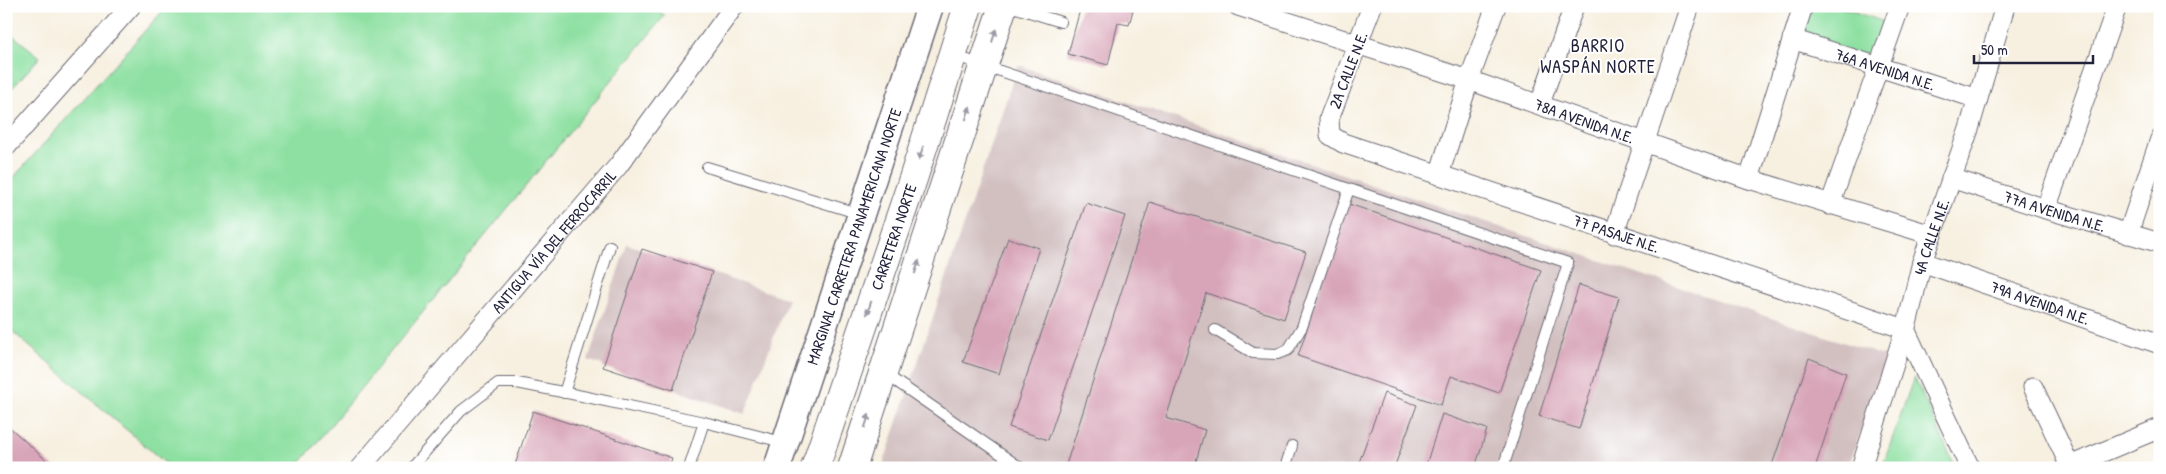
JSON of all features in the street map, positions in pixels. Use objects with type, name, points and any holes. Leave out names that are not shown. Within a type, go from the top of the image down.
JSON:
[{"type":"highway","name":"CARRETERA NORTE","points":[[815,468],[968,6]]},
{"type":"highway","name":"CARRETERA NORTE","points":[[852,468],[1003,6]]},
{"type":"street","points":[[6,147],[130,6]]},
{"type":"street","name":"ANTIGUA VÍA DEL FERROCARRIL","points":[[360,468],[618,166],[734,6]]},
{"type":"street","name":"MARGINAL CARRETERA PANAMERICANA NORTE","points":[[777,468],[930,6]]},
{"type":"street","name":"78A AVENIDA N.E.","points":[[1238,6],[1540,104],[1749,179],[1932,235]]},
{"type":"street","name":"2A CALLE N.E.","points":[[1330,134],[1330,119],[1372,6]]},
{"type":"street","points":[[1439,176],[1469,80],[1496,6]]},
{"type":"street","points":[[1540,104],[1574,6]]},
{"type":"street","points":[[1614,234],[1690,6]]},
{"type":"street","points":[[1749,179],[1803,6]]},
{"type":"street","points":[[1830,205],[1900,6]]},
{"type":"street","name":"4A CALLE N.E.","points":[[1861,468],[1905,328],[1922,262],[1978,99],[2005,6]]},
{"type":"street","points":[[2046,209],[2117,6]]},
{"type":"street","name":"76A AVENIDA N.E.","points":[[1792,39],[1978,99]]},
{"type":"street","name":"77 PASAJE N.E.","points":[[1330,134],[1343,143],[1439,176],[1905,328]]},
{"type":"street","points":[[2128,234],[2160,139]]},
{"type":"street","name":"77A AVENIDA N.E.","points":[[1951,178],[2160,243]]},
{"type":"street","name":"79A AVENIDA N.E.","points":[[1922,262],[2160,344]]},
{"type":"street","points":[[1905,328],[1970,468]]},
{"type":"street","points":[[2033,387],[2068,467],[2160,428]]},
{"type":"lane","points":[[1010,6],[1061,22]]},
{"type":"lane","points":[[952,55],[1568,263],[1503,468]]},
{"type":"lane","points":[[708,167],[861,214]]},
{"type":"lane","points":[[1215,330],[1253,353],[1277,354],[1288,350],[1302,328],[1349,189]]},
{"type":"lane","points":[[564,393],[610,246]]},
{"type":"lane","points":[[882,372],[1021,468]]},
{"type":"lane","points":[[411,468],[461,412],[498,382],[517,383],[704,422],[786,443]]},
{"type":"lane","points":[[689,468],[704,422]]},
{"type":"lane","points":[[1288,467],[1292,446]]},
{"type":"shaded area","points":[[1018,65],[1887,357],[1848,468],[882,468]]},
{"type":"shaded area","points":[[627,244],[788,299],[745,414],[588,360]]},
{"type":"green space","points":[[167,6],[646,6],[665,15],[296,468],[171,468],[6,326],[6,186]]},
{"type":"green space","points":[[1812,6],[1837,6],[1885,22],[1872,61],[1801,38]]},
{"type":"green space","points":[[6,30],[40,57],[6,95]]},
{"type":"green space","points":[[1914,377],[1956,468],[1882,468]]},
{"type":"building","points":[[1081,6],[1134,6],[1129,25],[1118,23],[1108,65],[1068,54]]},
{"type":"building","points":[[1150,202],[1306,252],[1284,319],[1206,293],[1166,418],[1205,430],[1194,468],[1065,468]]},
{"type":"building","points":[[1086,203],[1125,216],[1048,440],[1009,427]]},
{"type":"building","points":[[1349,204],[1541,270],[1499,393],[1451,376],[1441,405],[1298,356]]},
{"type":"building","points":[[1008,238],[1039,248],[999,374],[963,362]]},
{"type":"building","points":[[642,249],[712,272],[673,390],[603,367]]},
{"type":"building","points":[[1579,285],[1619,297],[1579,429],[1539,416]]},
{"type":"building","points":[[1809,358],[1846,373],[1815,468],[1771,468]]},
{"type":"building","points":[[1384,393],[1417,405],[1394,468],[1357,468]]},
{"type":"building","points":[[533,411],[672,458],[669,468],[514,468]]},
{"type":"building","points":[[1442,414],[1487,429],[1475,468],[1425,468]]},
{"type":"building","points":[[6,424],[55,468],[6,468]]},
{"type":"district","name":"BARRIO WASPÁN NORTE","points":[[1598,55]]}]
